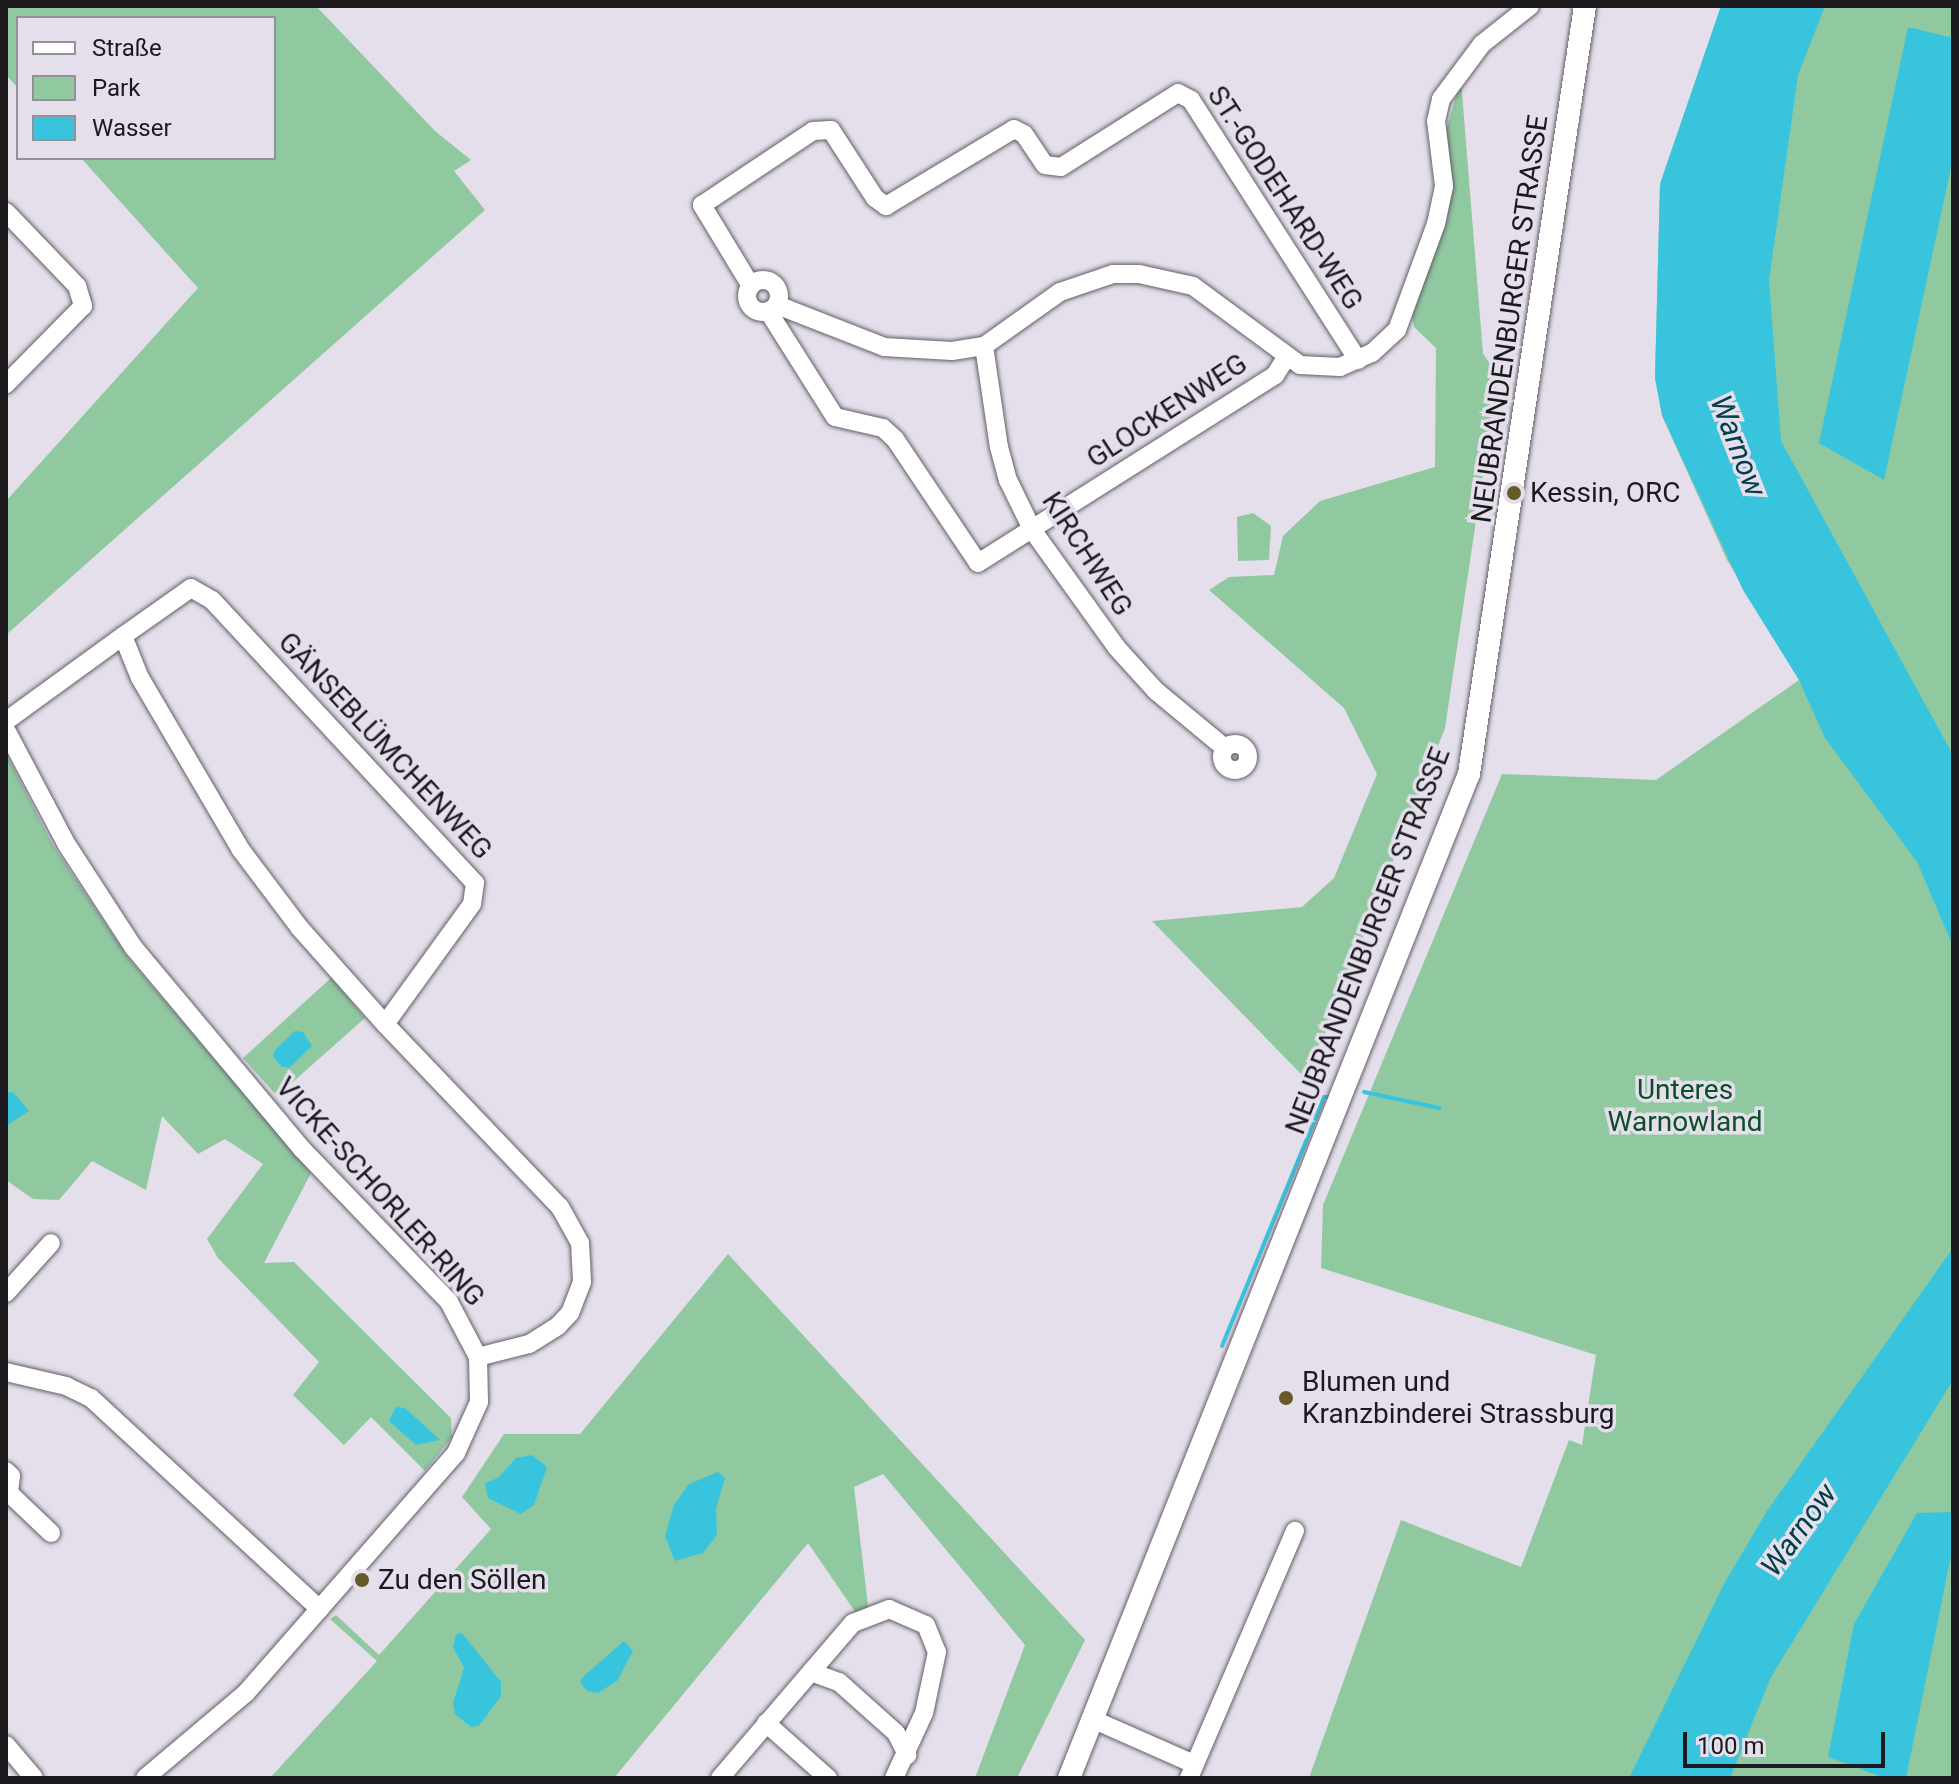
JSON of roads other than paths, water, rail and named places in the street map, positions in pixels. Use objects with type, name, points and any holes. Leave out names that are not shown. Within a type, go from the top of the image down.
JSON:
[{"type":"main road","name":"NEUBRANDENBURGER STRASSE","points":[[1069,1778],[1469,774],[1585,6]]},
{"type":"street","points":[[772,308],[780,293],[774,283],[762,279],[751,286],[750,306],[772,308],[884,347],[952,351],[984,346],[1060,292],[1113,274],[1139,274],[1193,286],[1222,304],[1286,358],[1320,368],[1358,360],[1397,330],[1436,224],[1444,186],[1436,121],[1441,99],[1482,44],[1530,6]]},
{"type":"street","name":"ST.-GODEHARD-WEG","points":[[751,286],[702,205],[813,131],[831,130],[875,198],[886,206],[1014,129],[1024,134],[1045,165],[1061,167],[1178,93],[1191,100],[1358,360]]},
{"type":"street","points":[[6,212],[77,286],[83,306],[6,384]]},
{"type":"street","points":[[772,308],[835,417],[883,428],[895,439],[971,558],[985,561],[1033,531]]},
{"type":"street","name":"KIRCHWEG","points":[[984,346],[999,447],[1008,480],[1033,531],[1117,648],[1156,691],[1225,748]]},
{"type":"street","name":"GLOCKENWEG","points":[[1033,531],[1275,375],[1286,358]]},
{"type":"street","name":"GÄNSEBLÜMCHENWEG","points":[[6,721],[181,593],[201,591],[470,874],[476,893],[472,904],[385,1024]]},
{"type":"street","points":[[123,636],[164,726],[241,850],[299,927],[385,1024],[560,1207],[580,1243],[582,1282],[564,1320],[529,1344],[478,1357]]},
{"type":"street","name":"VICKE-SCHORLER-RING","points":[[6,730],[67,845],[134,948],[302,1149],[449,1302],[478,1357],[479,1402],[467,1437],[246,1693],[145,1778]]},
{"type":"street","points":[[6,1293],[51,1243]]},
{"type":"street","points":[[6,1372],[66,1386],[91,1398],[320,1609]]},
{"type":"street","points":[[6,1471],[11,1476],[9,1493],[51,1533]]},
{"type":"street","points":[[1092,1719],[1191,1771],[1295,1531]]},
{"type":"street","points":[[720,1778],[853,1623],[869,1614],[901,1611],[926,1625],[934,1637],[936,1673],[907,1755],[894,1778]]},
{"type":"street","points":[[811,1672],[839,1682],[896,1733],[907,1755]]},
{"type":"street","points":[[766,1723],[828,1778]]},
{"type":"street","points":[[6,1745],[35,1777]]},
{"type":"water","name":"Warnow","points":[[1721,6],[1825,6],[1798,75],[1769,280],[1781,441],[1953,755],[1953,946],[1917,862],[1825,738],[1799,680],[1743,590],[1662,415],[1655,378],[1660,184]]},
{"type":"water","points":[[1908,27],[1953,38],[1953,158],[1884,480],[1819,443]]},
{"type":"water","points":[[295,1031],[303,1032],[312,1046],[289,1068],[281,1066],[273,1056],[275,1050]]},
{"type":"water","points":[[13,1092],[29,1111],[6,1126],[6,1093]]},
{"type":"water","name":"Warnow","points":[[1953,1248],[1953,1380],[1771,1677],[1730,1778],[1629,1778],[1724,1584],[1767,1511]]},
{"type":"water","points":[[396,1407],[405,1408],[440,1440],[416,1445],[389,1421]]},
{"type":"water","points":[[532,1455],[547,1467],[534,1505],[521,1514],[488,1498],[485,1483],[498,1478],[516,1458]]},
{"type":"water","points":[[718,1472],[725,1478],[716,1509],[717,1535],[703,1553],[675,1561],[665,1536],[674,1505],[689,1484]]},
{"type":"water","points":[[1953,1512],[1953,1546],[1906,1778],[1885,1778],[1828,1757],[1854,1624],[1917,1513]]},
{"type":"water","points":[[462,1633],[501,1682],[501,1696],[479,1726],[471,1727],[455,1714],[453,1703],[464,1668],[453,1647],[456,1635]]},
{"type":"water","points":[[624,1641],[633,1651],[617,1681],[598,1693],[587,1691],[580,1682],[584,1676]]},
{"type":"waterway","points":[[1364,1092],[1439,1108]]},
{"type":"waterway","points":[[1222,1346],[1324,1097],[1330,1097]]},
{"type":"place","name":"Kessin, ORC","points":[[1514,493]]},
{"type":"place","name":"Blumen und Kranzbinderei Strassburg","points":[[1286,1398]]},
{"type":"place","name":"Zu den Söllen","points":[[362,1580]]},
{"type":"park label","name":"Unteres Warnowland","points":[[1685,1106]]}]
